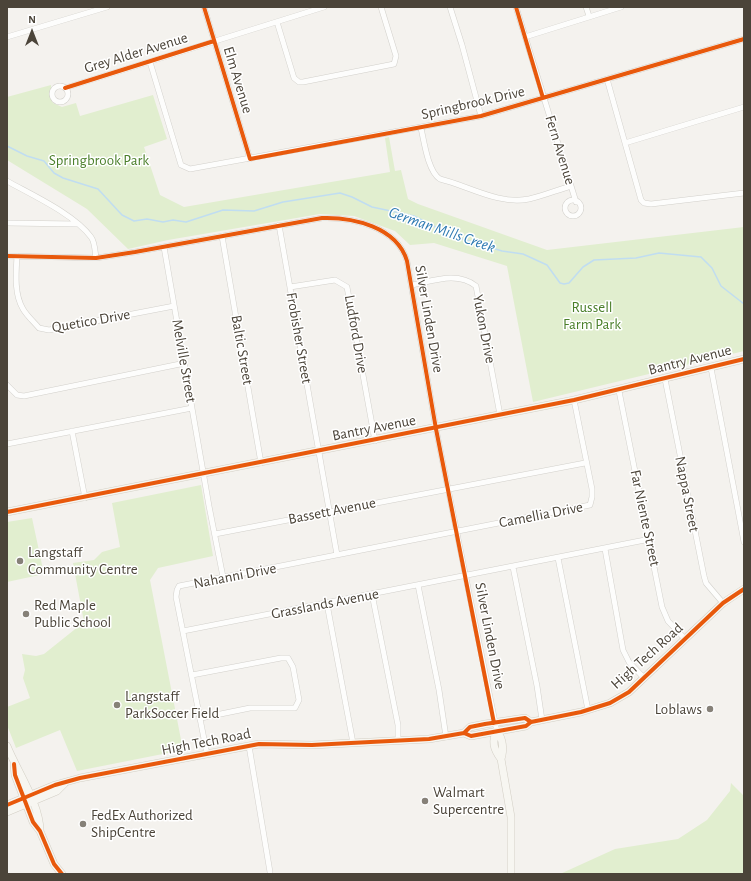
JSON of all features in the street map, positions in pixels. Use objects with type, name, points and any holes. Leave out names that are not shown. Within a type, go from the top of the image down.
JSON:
[{"type":"street","points":[[7,37],[107,7]]},
{"type":"street","name":"Elm Avenue","points":[[204,7],[250,159]]},
{"type":"street","name":"Grey Alder Avenue","points":[[65,88],[324,7]]},
{"type":"street","points":[[278,22],[294,78],[298,82],[303,82],[394,64],[396,56],[381,7]]},
{"type":"street","points":[[450,7],[481,116]]},
{"type":"street","name":"Fern Avenue","points":[[516,7],[576,202]]},
{"type":"street","points":[[586,7],[588,16]]},
{"type":"street","points":[[525,37],[588,16],[621,7]]},
{"type":"street","name":"Springbrook Drive","points":[[150,62],[182,167],[193,168],[250,159],[481,116],[744,39]]},
{"type":"street","points":[[607,79],[641,200],[644,203],[651,204],[744,193]]},
{"type":"street","points":[[625,143],[744,107]]},
{"type":"street","points":[[421,128],[431,168],[435,176],[440,179],[491,196],[514,199],[528,199],[571,186]]},
{"type":"street","points":[[7,181],[64,214],[91,236],[96,258]]},
{"type":"street","name":"Silver Linden Drive","points":[[7,256],[96,258],[322,218],[339,218],[355,221],[385,233],[391,237],[404,252],[412,285],[436,428],[458,531],[494,723],[496,732],[501,736],[503,752],[501,759],[511,817],[511,874]]},
{"type":"street","points":[[7,223],[77,224]]},
{"type":"street","name":"Frobisher Street","points":[[279,225],[336,555]]},
{"type":"street","name":"Baltic Street","points":[[222,236],[261,463]]},
{"type":"street","name":"Melville Street","points":[[164,247],[223,577]]},
{"type":"street","name":"Quetico Drive","points":[[17,256],[16,277],[20,302],[23,309],[39,328],[49,330],[174,306]]},
{"type":"street","name":"Yukon Drive","points":[[412,285],[455,277],[470,282],[476,286],[500,415]]},
{"type":"street","name":"Ludford Drive","points":[[290,287],[335,280],[347,287],[375,440]]},
{"type":"street","name":"Bantry Avenue","points":[[7,512],[204,475],[574,400],[744,359]]},
{"type":"street","points":[[7,385],[17,395],[24,396],[185,364]]},
{"type":"street","points":[[710,368],[744,542]]},
{"type":"street","name":"Nappa Street","points":[[665,379],[704,576],[706,582],[723,603]]},
{"type":"street","name":"Far Niente Street","points":[[619,390],[650,539],[662,607],[668,621],[685,639]]},
{"type":"street","name":"Camellia Drive","points":[[458,531],[590,505],[592,494],[574,400]]},
{"type":"street","points":[[7,444],[192,408]]},
{"type":"street","points":[[72,431],[85,498]]},
{"type":"street","name":"Bassett Avenue","points":[[215,534],[586,463]]},
{"type":"street","name":"Nahanni Drive","points":[[207,754],[184,631],[176,597],[177,590],[180,586],[458,531]]},
{"type":"street","name":"Grasslands Avenue","points":[[184,631],[327,604],[650,539]]},
{"type":"street","points":[[605,549],[623,650],[629,662],[644,678]]},
{"type":"street","points":[[558,558],[588,710]]},
{"type":"street","points":[[513,567],[537,686],[542,720]]},
{"type":"street","points":[[418,585],[439,690],[446,737]]},
{"type":"street","name":"High Tech Road","points":[[464,733],[471,736],[526,726],[531,722],[588,710],[610,703],[629,692],[723,603],[744,589]]},
{"type":"street","points":[[372,594],[396,719],[398,741]]},
{"type":"street","points":[[327,604],[353,743]]},
{"type":"street","points":[[192,674],[281,658],[291,660],[293,667],[299,700],[295,708],[250,708],[201,718]]},
{"type":"street","name":"High Tech Road","points":[[7,812],[28,800],[80,778],[259,744],[398,741],[446,737],[464,733],[470,728],[525,718],[531,722]]},
{"type":"street","points":[[7,746],[14,764],[21,773],[33,822],[40,831],[54,864],[62,874]]},
{"type":"street","points":[[249,746],[270,872]]},
{"type":"street","name":"High Tech Road","points":[[7,805],[28,800]]},
{"type":"green space","points":[[51,85],[51,97],[53,103],[62,107],[76,103],[80,116],[153,95],[167,139],[144,147],[160,195],[184,207],[390,172],[385,138],[389,137],[395,171],[401,170],[408,199],[418,204],[547,250],[744,227],[744,351],[533,402],[507,266],[434,243],[410,245],[395,231],[354,216],[320,214],[168,240],[128,249],[87,209],[7,160],[7,97]]},
{"type":"green space","points":[[201,485],[213,556],[158,568],[150,580],[183,750],[77,771],[60,730],[16,748],[7,725],[7,707],[30,698],[23,678],[25,670],[22,654],[36,656],[44,654],[84,622],[73,563],[94,560],[102,552],[120,547],[112,503]]},
{"type":"green space","points":[[32,518],[44,574],[7,582],[7,522]]},
{"type":"green space","points":[[731,783],[744,796],[744,874],[560,874],[615,849],[678,839],[707,820],[730,791]]},
{"type":"waterway","name":"German Mills Creek","points":[[7,146],[27,156],[44,161],[54,173],[63,178],[98,189],[122,215],[134,221],[147,219],[163,222],[173,220],[186,222],[223,210],[254,211],[283,202],[340,193],[372,207],[414,216],[453,236],[502,251],[523,254],[547,265],[560,283],[564,284],[569,283],[583,267],[594,260],[636,258],[659,253],[701,257],[712,268],[721,286],[744,304]]},
{"type":"cycle path","points":[[204,7],[250,159],[481,116],[744,39]]},
{"type":"cycle path","points":[[516,7],[543,98]]},
{"type":"cycle path","points":[[65,88],[214,41]]},
{"type":"cycle path","points":[[7,256],[96,258],[322,218],[334,218],[360,222],[384,232],[394,240],[402,249],[407,261],[436,429],[494,723]]},
{"type":"cycle path","points":[[7,512],[574,400],[744,359]]},
{"type":"cycle path","points":[[464,733],[471,736],[526,726],[531,722],[581,712],[610,703],[629,692],[723,603],[744,589]]},
{"type":"cycle path","points":[[7,805],[55,785],[80,778],[259,744],[312,745],[429,739],[464,733],[470,727],[485,724],[525,718],[531,722]]},
{"type":"cycle path","points":[[14,764],[15,775],[33,822],[40,831],[54,864],[62,874]]},
{"type":"place","name":"Langstaff Community Centre","points":[[20,561]]},
{"type":"place","name":"Red Maple Public School","points":[[26,614]]},
{"type":"place","name":"Langstaff ParkSoccer Field","points":[[117,705]]},
{"type":"place","name":"Loblaws","points":[[710,709]]},
{"type":"place","name":"Walmart Supercentre","points":[[425,801]]},
{"type":"place","name":"FedEx Authorized ShipCentre","points":[[83,824]]},
{"type":"park label","name":"Springbrook Park","points":[[99,160]]},
{"type":"park label","name":"Russell Farm Park","points":[[592,316]]}]
